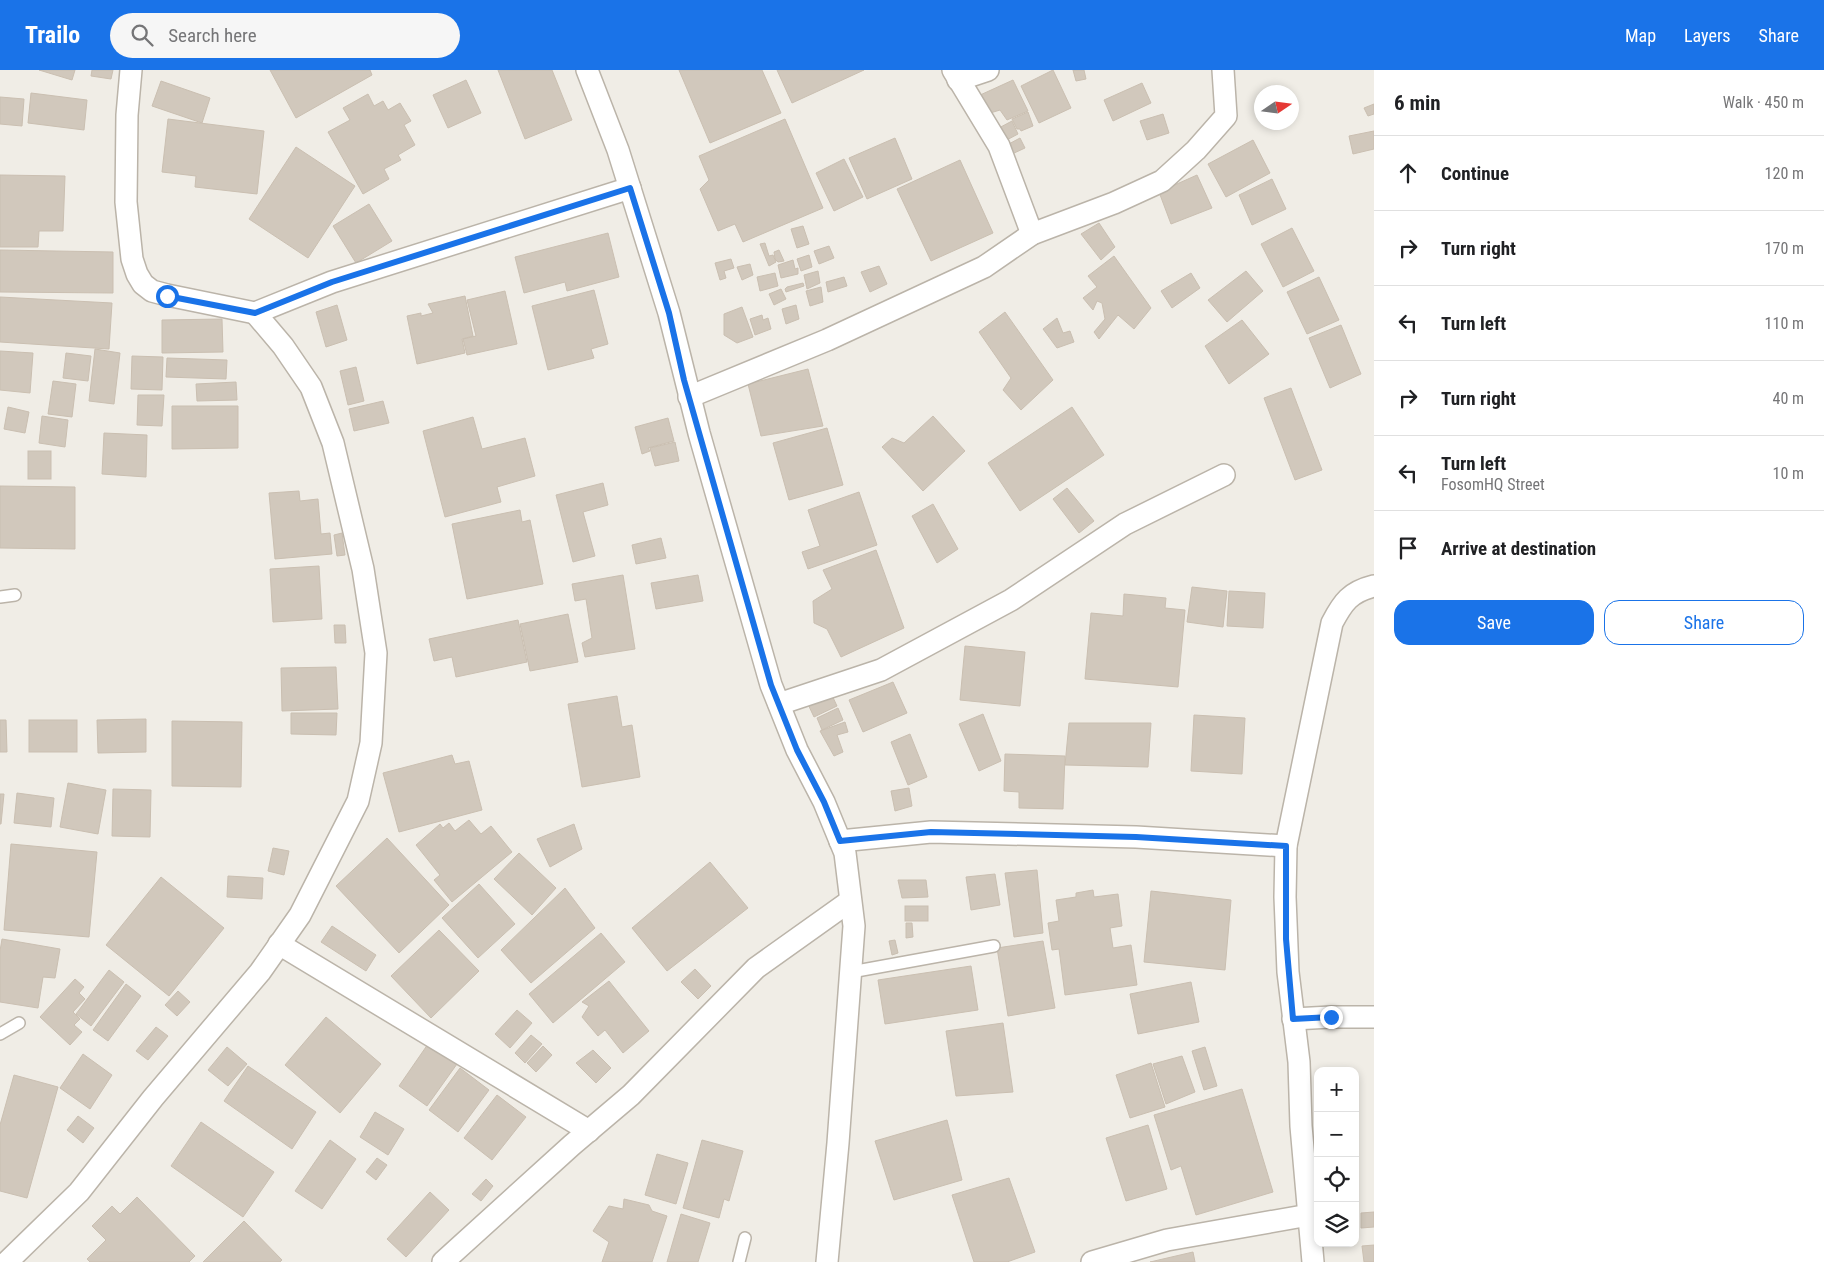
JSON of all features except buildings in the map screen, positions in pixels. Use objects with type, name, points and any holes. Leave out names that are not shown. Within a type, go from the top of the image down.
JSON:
[{"type":"street","points":[[131,70],[127,116],[126,202],[132,260],[136,274],[143,284],[152,291],[167,296],[255,313],[332,282],[630,188]]},
{"type":"street","points":[[587,70],[618,150],[669,313],[689,397],[768,675],[797,750],[824,802],[845,853],[854,926],[833,1212],[827,1262]]},
{"type":"street","points":[[988,70],[956,75],[999,146],[1032,234]]},
{"type":"street","points":[[689,397],[827,340],[984,267],[1032,234],[1114,203],[1162,181],[1196,150],[1226,116],[1223,70]]},
{"type":"street","points":[[7,1262],[79,1192],[153,1098],[260,972],[300,914],[358,800],[371,743],[376,653],[363,569],[333,443],[311,387],[283,346],[255,313]]},
{"type":"street","points":[[779,704],[881,670],[1011,600],[1125,524],[1224,475]]},
{"type":"street","points":[[1313,1262],[1301,1126],[1299,1062],[1293,1019],[1286,930],[1286,846],[1332,623],[1342,603],[1362,589],[1374,586]]},
{"type":"street","points":[[840,841],[931,832],[1136,837],[1286,846]]},
{"type":"street","points":[[443,1262],[588,1131],[631,1095],[756,968],[850,900]]},
{"type":"street","points":[[279,944],[588,1131]]},
{"type":"street","points":[[1293,1019],[1374,1017]]},
{"type":"street","points":[[1092,1262],[1168,1240],[1309,1214]]},
{"type":"lane","points":[[0,597],[15,595]]},
{"type":"lane","points":[[851,972],[994,946]]},
{"type":"lane","points":[[0,1034],[18,1023]]},
{"type":"lane","points":[[739,1262],[745,1238]]},
{"type":"route","points":[[167,296],[255,313],[332,282],[630,188],[669,313],[684,380],[771,685],[797,750],[824,802],[840,841],[931,832],[1136,837],[1286,846],[1286,939],[1293,1019],[1331,1017]]}]
